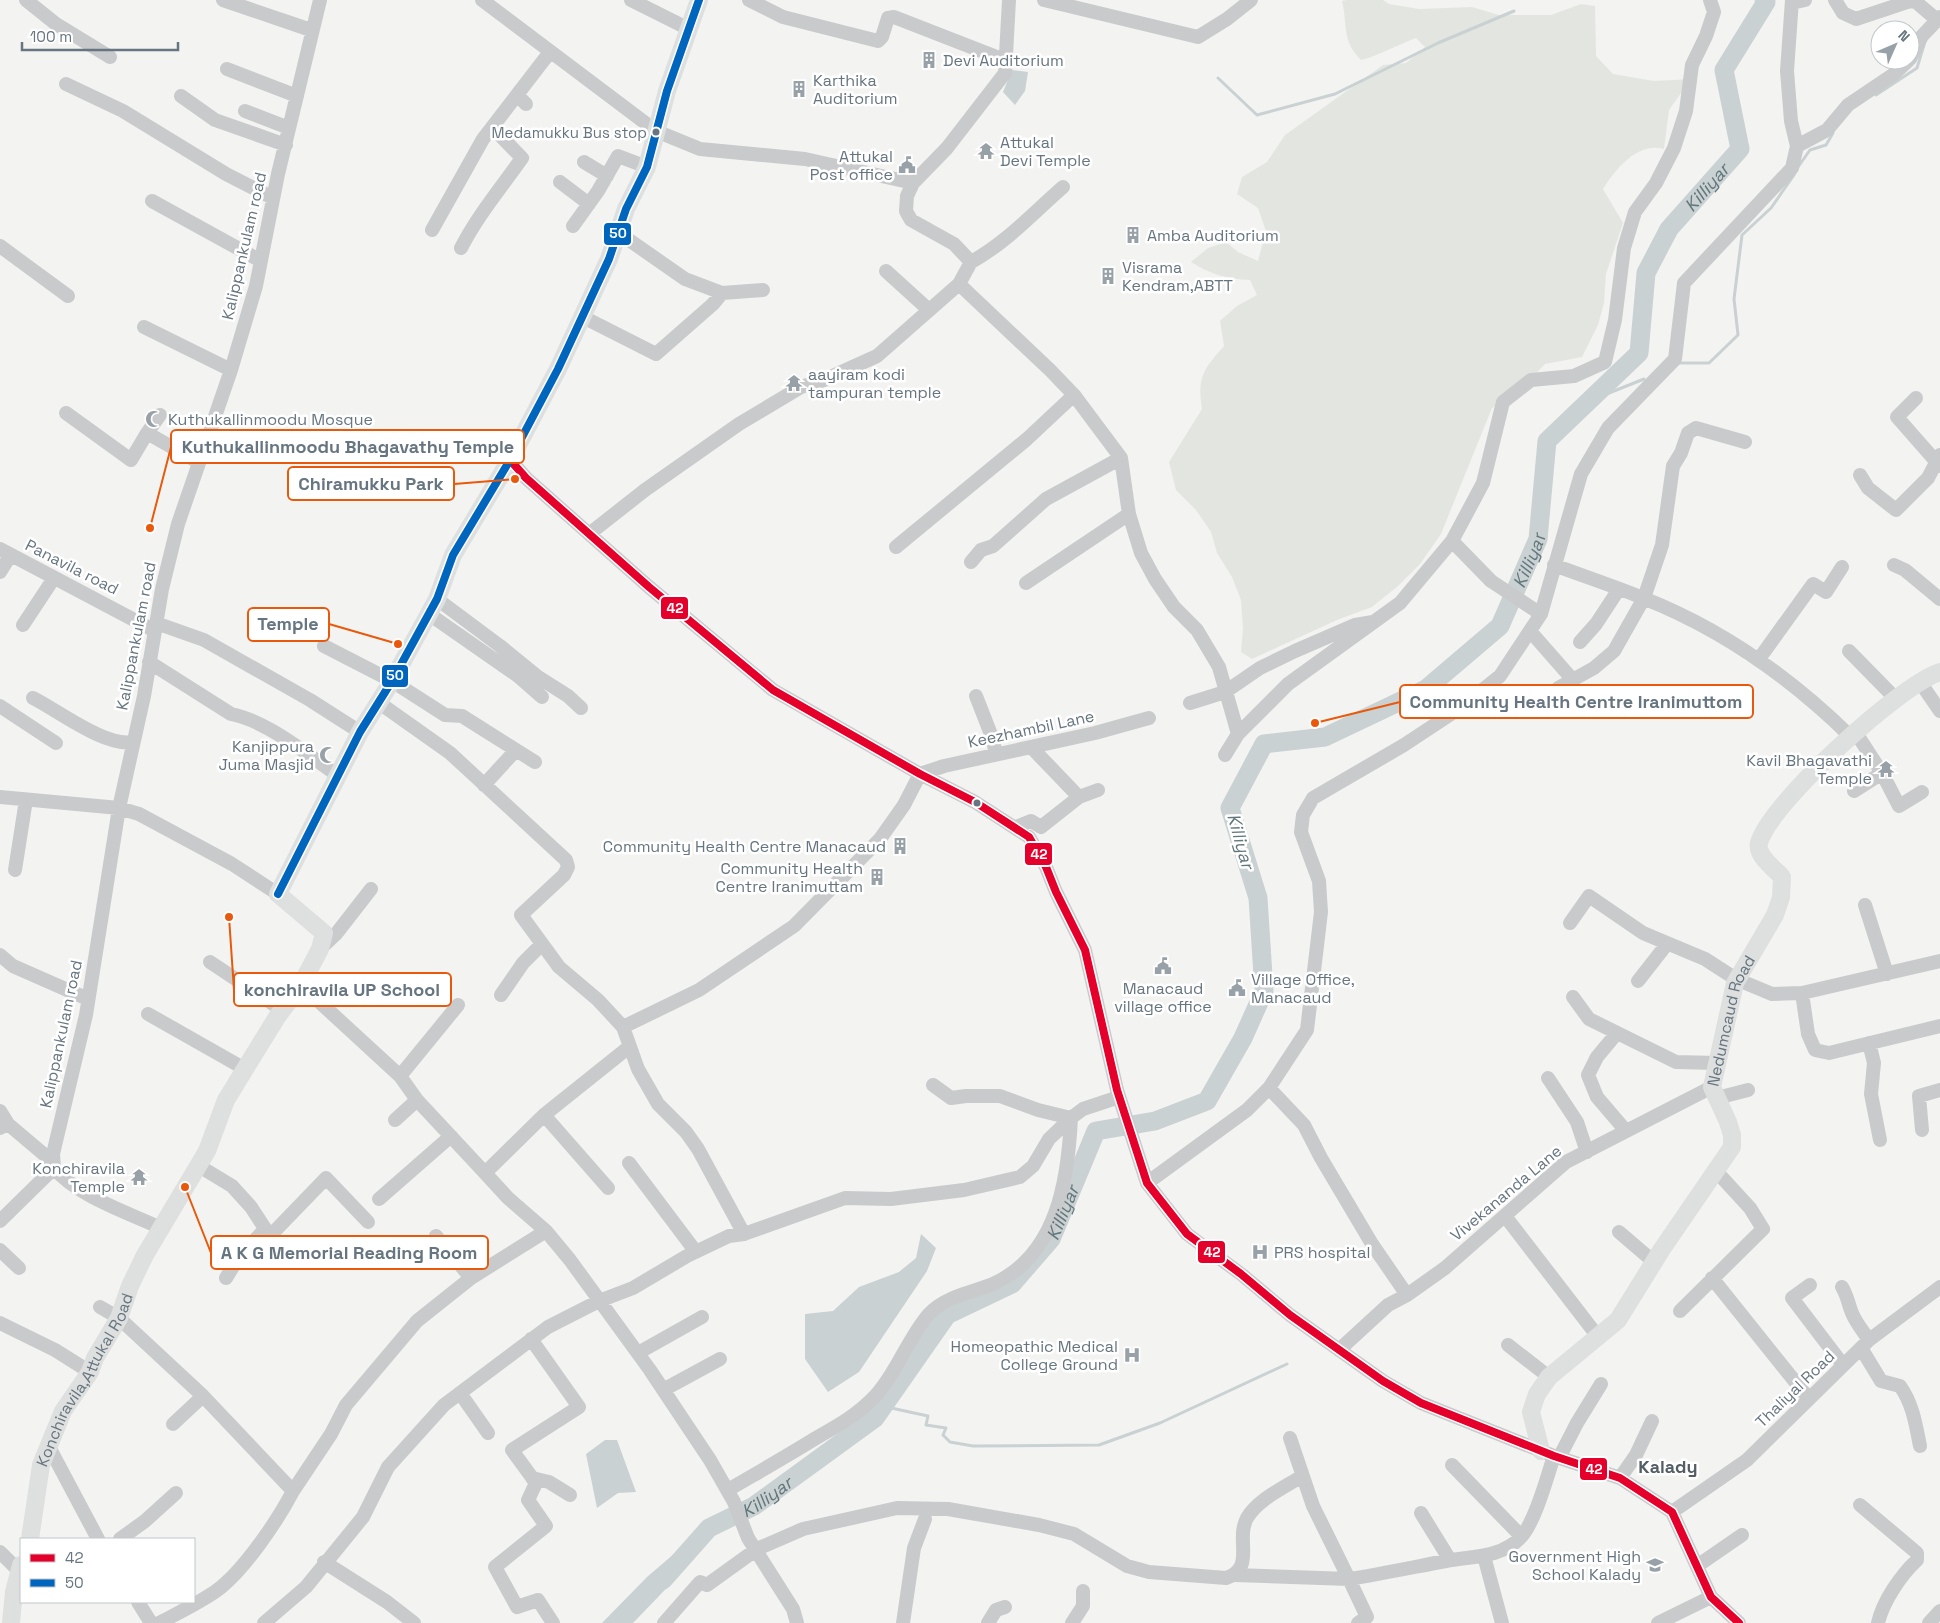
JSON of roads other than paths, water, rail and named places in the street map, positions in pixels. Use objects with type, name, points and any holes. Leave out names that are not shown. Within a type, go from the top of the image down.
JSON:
[{"type":"main road","points":[[320,950],[324,933],[278,894],[337,775],[433,606],[453,556],[510,460],[583,317],[619,233],[626,209],[647,168],[672,75],[699,0]]},
{"type":"main road","name":"Nedumcaud Road","points":[[1551,1455],[1531,1412],[1537,1394],[1549,1376],[1618,1320],[1654,1262],[1732,1147],[1733,1142],[1728,1122],[1714,1093],[1716,1063],[1736,979],[1775,915],[1781,897],[1782,877],[1760,854],[1759,844],[1772,819],[1791,795],[1853,735],[1896,699],[1920,682],[1940,672]]},
{"type":"main road","name":"Konchiravila,Attukal Road","points":[[30,1538],[41,1465],[63,1411],[90,1372],[95,1358],[119,1318],[130,1286],[161,1228],[207,1151],[226,1100],[282,1010],[301,985],[320,950]]},
{"type":"main road","points":[[7,1617],[20,1568]]},
{"type":"street","points":[[26,0],[56,24],[110,57]]},
{"type":"street","points":[[223,0],[311,30]]},
{"type":"street","name":"Kalippankulam road","points":[[54,1165],[88,999],[119,808],[155,627],[178,524],[231,370],[261,261],[273,198],[311,30],[320,0]]},
{"type":"street","points":[[482,0],[656,131],[700,149],[805,159],[913,183]]},
{"type":"street","points":[[631,0],[689,29]]},
{"type":"street","points":[[749,0],[783,17],[878,41],[882,37],[888,18],[894,17],[1007,61]]},
{"type":"street","points":[[971,262],[954,244],[911,220],[906,211],[907,196],[913,183],[947,148],[1005,73],[1007,61],[1008,0]]},
{"type":"street","points":[[1044,0],[1198,37],[1227,20],[1251,0]]},
{"type":"street","points":[[1226,754],[1238,734],[1288,684],[1400,603],[1452,541],[1483,484],[1503,402],[1531,380],[1574,376],[1605,362],[1615,320],[1624,248],[1635,212],[1656,183],[1674,148],[1686,112],[1692,65],[1714,12],[1710,0]]},
{"type":"street","points":[[1835,0],[1843,13],[1856,19],[1910,1],[1916,2],[1939,18],[1920,40]]},
{"type":"street","points":[[1147,1183],[1247,1110],[1270,1088],[1307,1030],[1321,912],[1318,880],[1302,832],[1304,814],[1313,798],[1404,745],[1460,708],[1500,676],[1541,614],[1550,589],[1554,565],[1581,474],[1608,428],[1675,358],[1684,284],[1792,168],[1798,146],[1791,121],[1787,71],[1796,1]]},
{"type":"street","points":[[432,230],[483,139],[492,127],[522,100],[550,52]]},
{"type":"street","points":[[227,69],[297,96]]},
{"type":"street","points":[[1798,146],[1827,130],[1848,105],[1898,70]]},
{"type":"street","points":[[66,84],[123,111],[226,174],[273,198]]},
{"type":"street","points":[[181,96],[215,120],[286,145]]},
{"type":"street","points":[[246,111],[289,128]]},
{"type":"street","points":[[461,248],[475,220],[498,194],[522,158],[492,127]]},
{"type":"street","points":[[573,226],[589,204],[618,156],[647,168]]},
{"type":"street","points":[[584,162],[606,176]]},
{"type":"street","points":[[560,182],[589,204]]},
{"type":"street","points":[[589,534],[645,490],[739,424],[801,387],[824,380],[877,356],[959,284],[971,262],[989,252],[1011,235],[1063,188]]},
{"type":"street","points":[[152,201],[261,261]]},
{"type":"street","points":[[619,233],[686,279],[722,293],[764,290]]},
{"type":"street","points":[[0,246],[68,296]]},
{"type":"street","points":[[886,271],[929,310]]},
{"type":"street","points":[[959,284],[1050,370],[1074,396],[1120,458],[1129,514],[1141,553],[1155,579],[1174,607],[1188,618],[1210,649],[1224,680],[1225,692],[1238,734]]},
{"type":"street","points":[[583,317],[656,354],[713,304],[722,293]]},
{"type":"street","points":[[144,327],[231,370]]},
{"type":"street","points":[[896,548],[1026,439],[1074,396]]},
{"type":"street","points":[[1860,475],[1868,488],[1896,510],[1928,478],[1939,461],[1897,417],[1916,398]]},
{"type":"street","points":[[66,414],[131,460],[160,416]]},
{"type":"street","points":[[1558,688],[1594,668],[1614,651],[1644,598],[1662,545],[1674,466],[1688,433],[1696,428],[1745,442]]},
{"type":"street","points":[[147,433],[198,462]]},
{"type":"street","points":[[971,562],[980,550],[993,546],[1046,500],[1120,458]]},
{"type":"street","points":[[510,460],[526,478],[589,534],[773,690],[920,774],[975,802],[1029,837],[1086,950],[1120,1101],[1147,1183],[1187,1234],[1241,1274],[1290,1315],[1339,1350],[1421,1403],[1551,1455],[1620,1478],[1672,1512],[1711,1597],[1739,1623]]},
{"type":"street","points":[[1026,583],[1129,514]]},
{"type":"street","points":[[1452,541],[1491,581],[1541,614]]},
{"type":"street","points":[[0,572],[5,552]]},
{"type":"street","name":"Panavila road","points":[[5,552],[155,627],[204,640],[310,700],[360,732]]},
{"type":"street","points":[[1554,565],[1644,598],[1692,620],[1759,658],[1853,735],[1882,773],[1899,806],[1922,792]]},
{"type":"street","points":[[1894,565],[1905,570],[1940,599]]},
{"type":"street","points":[[1759,658],[1813,584],[1826,592],[1842,567]]},
{"type":"street","points":[[23,625],[54,578]]},
{"type":"street","points":[[1580,642],[1596,624],[1619,589]]},
{"type":"street","points":[[433,606],[542,697]]},
{"type":"street","points":[[433,606],[500,646],[538,677],[568,696],[581,708]]},
{"type":"street","points":[[1190,703],[1225,692],[1260,668],[1295,651],[1355,625],[1376,621]]},
{"type":"street","points":[[1530,631],[1573,680]]},
{"type":"street","points":[[324,646],[392,681],[445,715],[462,716],[535,762]]},
{"type":"street","points":[[1849,651],[1896,699]]},
{"type":"street","points":[[149,662],[231,714],[244,716],[290,742],[337,775]]},
{"type":"street","points":[[1920,682],[1940,711]]},
{"type":"street","points":[[976,696],[992,736],[996,754]]},
{"type":"street","points":[[33,698],[96,734],[124,743],[133,742]]},
{"type":"street","points":[[378,702],[427,734],[566,860],[568,867],[564,875],[521,915],[559,967],[598,1000],[623,1027],[629,1047],[658,1104],[686,1132],[698,1148],[744,1234]]},
{"type":"street","points":[[0,706],[56,743]]},
{"type":"street","name":"Keezhambil Lane","points":[[920,774],[944,766],[1095,733],[1149,718]]},
{"type":"street","points":[[1031,747],[1079,797]]},
{"type":"street","points":[[484,785],[516,750]]},
{"type":"street","points":[[1854,791],[1882,773]]},
{"type":"street","points":[[623,1027],[699,990],[794,926],[880,838],[904,805],[920,774]]},
{"type":"street","points":[[1016,827],[1031,821],[1042,827],[1079,797],[1098,790]]},
{"type":"street","points":[[0,797],[119,808],[151,818],[232,864],[278,894]]},
{"type":"street","points":[[15,870],[26,800]]},
{"type":"street","points":[[320,950],[336,934],[371,889]]},
{"type":"street","points":[[1570,923],[1589,896],[1643,933],[1705,959],[1736,979],[1772,994],[1802,994],[1940,961]]},
{"type":"street","points":[[1865,905],[1887,974]]},
{"type":"street","points":[[501,995],[523,963],[542,944]]},
{"type":"street","points":[[1638,981],[1667,944]]},
{"type":"street","points":[[0,955],[13,966],[88,999]]},
{"type":"street","points":[[210,962],[282,1010]]},
{"type":"street","points":[[301,985],[400,1076],[417,1100],[508,1198],[546,1230],[638,1353],[731,1496],[752,1544],[793,1609],[797,1623]]},
{"type":"street","points":[[1802,994],[1808,1034],[1815,1050],[1828,1053],[1940,1026]]},
{"type":"street","points":[[1572,996],[1590,1019],[1676,1062],[1716,1063]]},
{"type":"street","points":[[400,1076],[458,1005]]},
{"type":"street","points":[[148,1014],[245,1069]]},
{"type":"street","points":[[1617,1033],[1597,1057],[1588,1075],[1597,1097],[1626,1131]]},
{"type":"street","points":[[1869,1043],[1874,1063],[1871,1094],[1880,1140]]},
{"type":"street","points":[[485,1173],[544,1115],[629,1047]]},
{"type":"street","points":[[1548,1078],[1577,1122],[1587,1152]]},
{"type":"street","points":[[933,1084],[952,1098],[1000,1096],[1038,1110],[1072,1118]]},
{"type":"street","points":[[1270,1088],[1304,1125],[1321,1158],[1367,1236],[1407,1295]]},
{"type":"street","name":"Vivekananda Lane","points":[[1339,1350],[1388,1305],[1407,1295],[1446,1268],[1566,1162],[1626,1131],[1714,1093],[1748,1090]]},
{"type":"street","points":[[1922,1130],[1918,1096],[1940,1090]]},
{"type":"street","points":[[395,1120],[417,1100]]},
{"type":"street","points":[[264,1623],[306,1587],[324,1562],[363,1517],[388,1467],[444,1405],[548,1327],[599,1301],[633,1288],[696,1252],[729,1236],[744,1234],[845,1198],[891,1199],[964,1190],[1020,1177],[1033,1166],[1049,1139],[1083,1109],[1120,1101]]},
{"type":"street","points":[[0,1111],[4,1126],[54,1165],[65,1178],[103,1202],[161,1228]]},
{"type":"street","points":[[544,1115],[608,1188]]},
{"type":"street","points":[[731,1496],[854,1417],[882,1386],[929,1314],[947,1300],[1013,1274],[1033,1254],[1040,1246],[1064,1188],[1069,1162],[1072,1118]]},
{"type":"street","points":[[379,1199],[451,1136]]},
{"type":"street","points":[[629,1163],[696,1252]]},
{"type":"street","points":[[0,1221],[54,1165]]},
{"type":"street","points":[[198,1166],[232,1186],[251,1207],[270,1236],[326,1178],[368,1222]]},
{"type":"street","points":[[1680,1311],[1763,1229],[1750,1208],[1716,1171]]},
{"type":"street","points":[[1505,1216],[1598,1338]]},
{"type":"street","points":[[226,1278],[237,1260],[265,1229]]},
{"type":"street","points":[[159,1623],[217,1591],[242,1564],[284,1508],[293,1491],[331,1434],[346,1405],[366,1378],[417,1321],[470,1278],[546,1230]]},
{"type":"street","points":[[1619,1232],[1654,1262]]},
{"type":"street","points":[[436,1236],[470,1278]]},
{"type":"street","points":[[0,1250],[19,1268]]},
{"type":"street","points":[[1712,1278],[1809,1399]]},
{"type":"street","points":[[1810,1284],[1792,1298],[1843,1365]]},
{"type":"street","points":[[1842,1287],[1849,1298],[1851,1311],[1882,1381],[1900,1386],[1904,1391],[1915,1420],[1920,1446]]},
{"type":"street","name":"Thaliyal Road","points":[[1672,1512],[1747,1460],[1865,1344],[1940,1287]]},
{"type":"street","points":[[100,1307],[119,1318],[203,1396],[293,1491]]},
{"type":"street","points":[[638,1353],[702,1318]]},
{"type":"street","points":[[0,1323],[55,1350],[90,1372]]},
{"type":"street","points":[[531,1339],[579,1407],[512,1450],[536,1483],[528,1500],[546,1526],[495,1567],[517,1607],[538,1600],[553,1623]]},
{"type":"street","points":[[1508,1345],[1549,1376]]},
{"type":"street","points":[[663,1390],[720,1359]]},
{"type":"street","points":[[664,1623],[700,1582],[707,1585],[752,1544],[803,1529],[897,1508],[948,1509],[1012,1519],[1074,1534],[1128,1566],[1149,1572],[1226,1578],[1235,1575],[1349,1579],[1450,1560],[1484,1556],[1501,1550],[1522,1536],[1530,1522],[1551,1455],[1577,1423],[1602,1384]]},
{"type":"street","points":[[460,1393],[488,1433]]},
{"type":"street","points":[[173,1424],[203,1396]]},
{"type":"street","points":[[1620,1478],[1636,1455],[1652,1421]]},
{"type":"street","points":[[1290,1438],[1313,1506],[1349,1579],[1365,1621]]},
{"type":"street","points":[[48,1446],[97,1538]]},
{"type":"street","points":[[1452,1465],[1522,1536]]},
{"type":"street","points":[[1235,1575],[1243,1563],[1244,1526],[1252,1511],[1302,1476]]},
{"type":"street","points":[[532,1478],[549,1482],[570,1494]]},
{"type":"street","points":[[121,1538],[145,1521],[176,1493]]},
{"type":"street","points":[[1860,1505],[1917,1553],[1917,1560],[1908,1568],[1894,1590],[1878,1623]]},
{"type":"street","points":[[1422,1514],[1450,1560]]},
{"type":"street","points":[[903,1623],[914,1548],[925,1519]]},
{"type":"street","points":[[1697,1566],[1742,1534]]},
{"type":"street","points":[[0,1552],[20,1568]]},
{"type":"street","points":[[1484,1556],[1502,1623]]},
{"type":"street","points":[[324,1562],[387,1602],[414,1623]]},
{"type":"street","points":[[1072,1623],[1083,1606],[1083,1591]]},
{"type":"street","points":[[1658,1623],[1711,1597]]},
{"type":"street","points":[[139,1603],[151,1623]]},
{"type":"street","points":[[988,1623],[996,1610],[1006,1606]]},
{"type":"street","points":[[1929,1623],[1940,1611]]},
{"type":"waterway","name":"Killiyar","points":[[663,1580],[709,1528],[754,1506],[875,1418],[947,1315],[1012,1284],[1051,1239],[1096,1131],[1155,1121],[1207,1101],[1243,1038],[1264,991],[1258,898],[1230,808],[1264,744],[1325,737],[1426,689],[1500,626],[1538,539],[1547,441],[1639,353],[1646,273],[1669,229],[1740,149],[1724,70],[1766,2],[1764,0]]},
{"type":"waterway","points":[[1218,78],[1257,115],[1335,94],[1438,43],[1514,11]]},
{"type":"waterway","points":[[1876,95],[1917,68],[1924,45]]},
{"type":"waterway","points":[[1798,167],[1810,150],[1826,145],[1833,133]]},
{"type":"waterway","points":[[1680,363],[1709,363],[1738,335],[1734,299],[1742,235],[1771,208],[1794,175]]},
{"type":"waterway","points":[[1589,401],[1644,379]]},
{"type":"waterway","points":[[882,1406],[928,1416],[926,1425],[946,1428],[943,1435],[950,1442],[973,1446],[1099,1445],[1160,1423],[1287,1364]]},
{"type":"place","name":"Devi Auditorium","points":[[929,60]]},
{"type":"place","name":"Karthika Auditorium","points":[[799,89]]},
{"type":"place","name":"Medamukku Bus stop","points":[[656,132]]},
{"type":"place","name":"Attukal Devi Temple","points":[[986,151]]},
{"type":"place","name":"Attukal Post office","points":[[907,165]]},
{"type":"place","name":"Amba Auditorium","points":[[1133,235]]},
{"type":"place","name":"Visrama Kendram,ABTT","points":[[1108,276]]},
{"type":"place","name":"aayiram kodi tampuran temple","points":[[794,383]]},
{"type":"place","name":"Kuthukallinmoodu Mosque","points":[[154,419]]},
{"type":"place","name":"Chiramukku Park","points":[[515,479]]},
{"type":"place","name":"Kuthukallinmoodu Bhagavathy Temple","points":[[150,528]]},
{"type":"place","name":"Temple","points":[[398,644]]},
{"type":"place","name":"Community Health Centre Iranimuttom","points":[[1315,723]]},
{"type":"place","name":"Kanjippura Juma Masjid","points":[[328,755]]},
{"type":"place","name":"Kavil Bhagavathi Temple","points":[[1886,769]]},
{"type":"place","name":"Community Health Centre Manacaud","points":[[900,846]]},
{"type":"place","name":"Community Health Centre Iranimuttam","points":[[877,877]]},
{"type":"place","name":"konchiravila UP School","points":[[229,917]]},
{"type":"place","name":"Manacaud village office","points":[[1163,966]]},
{"type":"place","name":"Village Office, Manacaud","points":[[1237,988]]},
{"type":"place","name":"Konchiravila Temple","points":[[139,1177]]},
{"type":"place","name":"A K G Memorial Reading Room","points":[[185,1187]]},
{"type":"place","name":"PRS hospital","points":[[1260,1252]]},
{"type":"place","name":"Homeopathic Medical College Ground","points":[[1132,1355]]},
{"type":"place","name":"Government High School Kalady","points":[[1655,1565]]},
{"type":"district","name":"Kalady","points":[[1668,1466]]}]
